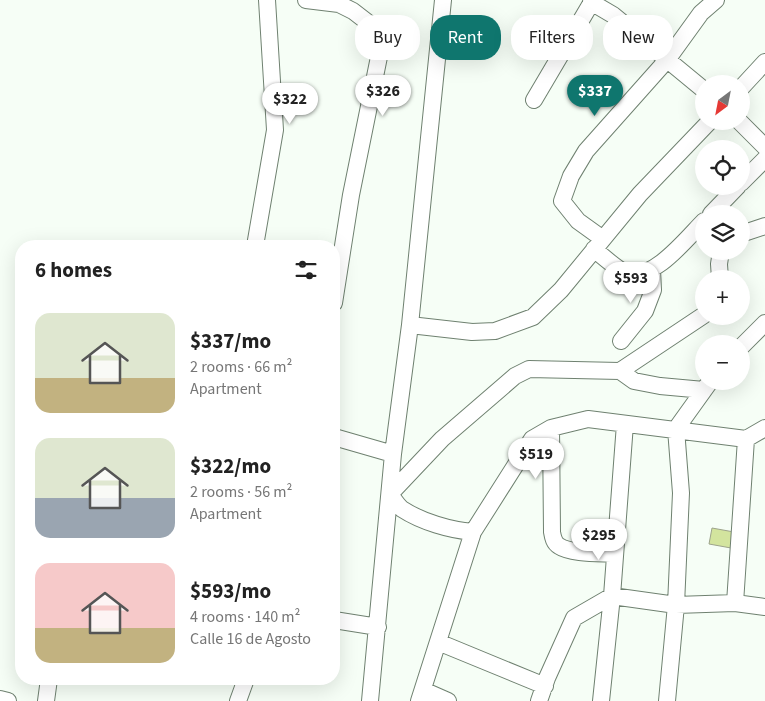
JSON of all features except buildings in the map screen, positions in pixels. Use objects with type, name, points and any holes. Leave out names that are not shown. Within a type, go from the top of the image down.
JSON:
[{"type":"street","points":[[256,240],[275,130],[268,0]]},
{"type":"street","points":[[306,0],[340,2],[375,28],[380,34],[382,42],[351,195],[340,265]]},
{"type":"street","points":[[370,701],[394,454],[410,325],[443,0]]},
{"type":"street","points":[[673,51],[701,13],[716,0]]},
{"type":"street","points":[[534,100],[592,1],[614,15]]},
{"type":"street","points":[[695,83],[666,60],[586,151],[571,176],[562,202],[625,273],[638,274],[652,270],[695,230]]},
{"type":"street","points":[[750,78],[765,62]]},
{"type":"street","points":[[410,325],[472,332],[494,331],[533,317],[561,290],[640,194],[701,130]]},
{"type":"street","points":[[748,130],[765,147]]},
{"type":"street","points":[[750,174],[765,159]]},
{"type":"street","points":[[720,205],[729,195]]},
{"type":"street","points":[[750,231],[765,226]]},
{"type":"street","points":[[621,341],[645,311],[653,290],[652,270]]},
{"type":"street","points":[[390,494],[442,439],[515,376],[529,369],[620,370],[695,321]]},
{"type":"street","points":[[750,338],[765,322]]},
{"type":"street","points":[[620,370],[634,381],[660,386],[695,386]]},
{"type":"street","points":[[668,701],[676,605],[682,494],[676,429],[704,390]]},
{"type":"street","points":[[448,701],[421,696],[473,532],[532,439],[551,428],[588,420],[676,429],[746,439],[765,428]]},
{"type":"street","points":[[601,701],[612,596],[625,424]]},
{"type":"street","points":[[551,428],[552,532],[554,542],[559,547],[575,551],[615,554]]},
{"type":"street","points":[[340,439],[394,454]]},
{"type":"street","points":[[735,603],[746,439]]},
{"type":"street","points":[[390,494],[401,508],[427,521],[456,531],[473,532]]},
{"type":"street","points":[[438,642],[542,693],[574,618],[612,596],[676,605],[735,603],[765,608]]},
{"type":"street","points":[[340,621],[378,627]]},
{"type":"street","points":[[46,701],[48,685]]},
{"type":"street","points":[[238,701],[244,685]]},
{"type":"street","points":[[0,699],[8,701]]}]
